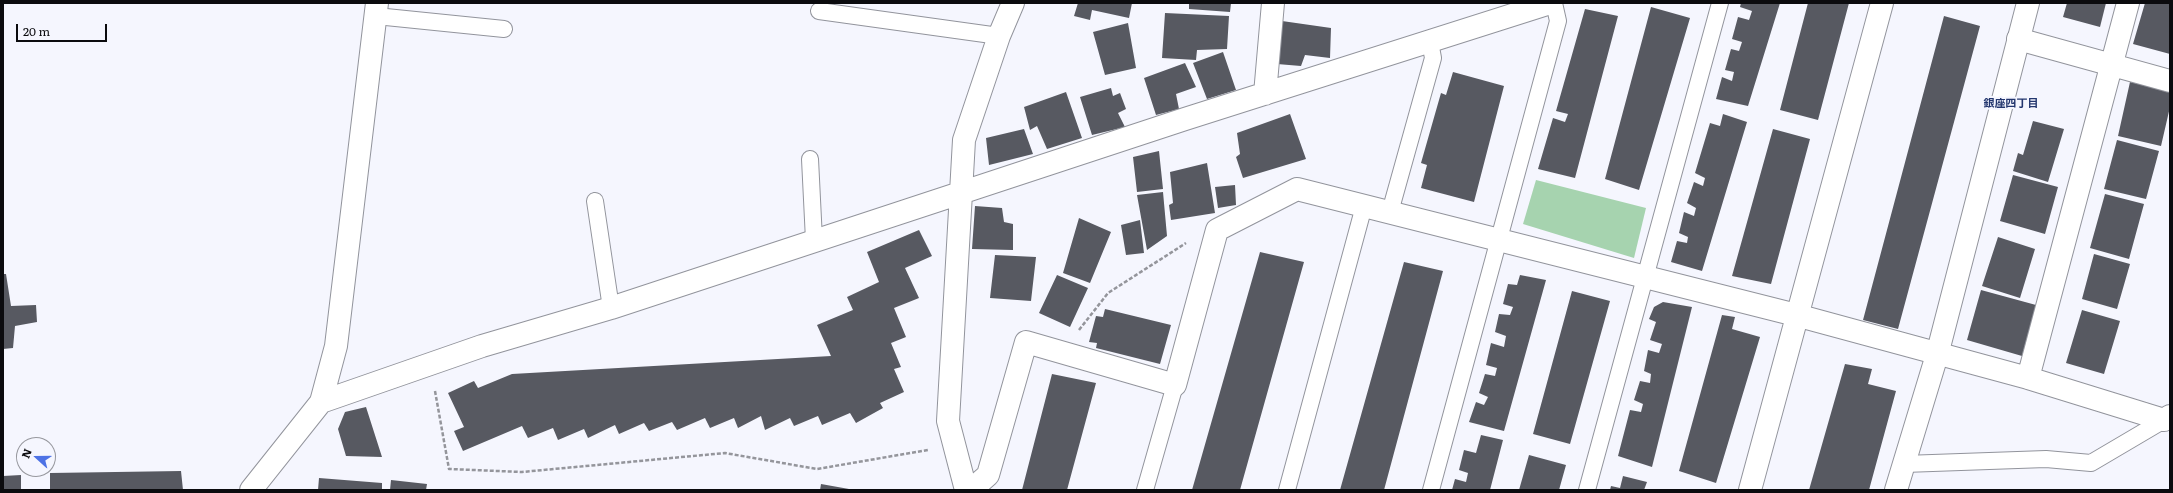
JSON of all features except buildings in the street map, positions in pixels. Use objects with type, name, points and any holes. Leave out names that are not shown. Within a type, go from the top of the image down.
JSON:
[{"type":"street","points":[[966,490],[948,421],[964,140],[999,36],[1013,3]]},
{"type":"street","points":[[1265,94],[1273,3]]},
{"type":"street","points":[[321,402],[482,346],[611,308],[814,240],[1550,3]]},
{"type":"street","points":[[1750,490],[1796,315],[1882,3]]},
{"type":"street","points":[[2028,378],[2128,3]]},
{"type":"street","points":[[1896,490],[1937,355],[2018,38],[2024,4]]},
{"type":"street","points":[[251,490],[321,402],[336,346],[377,9]]},
{"type":"street","points":[[2018,38],[2170,80]]},
{"type":"street","points":[[971,490],[988,476],[1026,342],[1175,386],[1217,230],[1297,189],[1796,315],[1937,355],[2168,415]]},
{"type":"lane","points":[[1431,490],[1558,21],[1554,3]]},
{"type":"lane","points":[[1587,490],[1720,3]]},
{"type":"lane","points":[[377,9],[504,29]]},
{"type":"lane","points":[[819,11],[999,36]]},
{"type":"lane","points":[[1390,212],[1433,58],[1430,42]]},
{"type":"lane","points":[[810,159],[814,240]]},
{"type":"lane","points":[[594,201],[611,308]]},
{"type":"lane","points":[[1286,490],[1364,206]]},
{"type":"lane","points":[[1145,490],[1175,386]]},
{"type":"lane","points":[[1904,464],[2046,459],[2091,463],[2168,415]]},
{"type":"path","points":[[1062,353],[1108,293],[1206,230],[1217,230]]},
{"type":"path","points":[[431,363],[449,469],[522,472],[725,453],[817,469],[954,446]]},
{"type":"green space","points":[[1536,180],[1646,208],[1634,258],[1523,224]]},
{"type":"district","name":"銀座四丁目","points":[[2011,104]]}]
